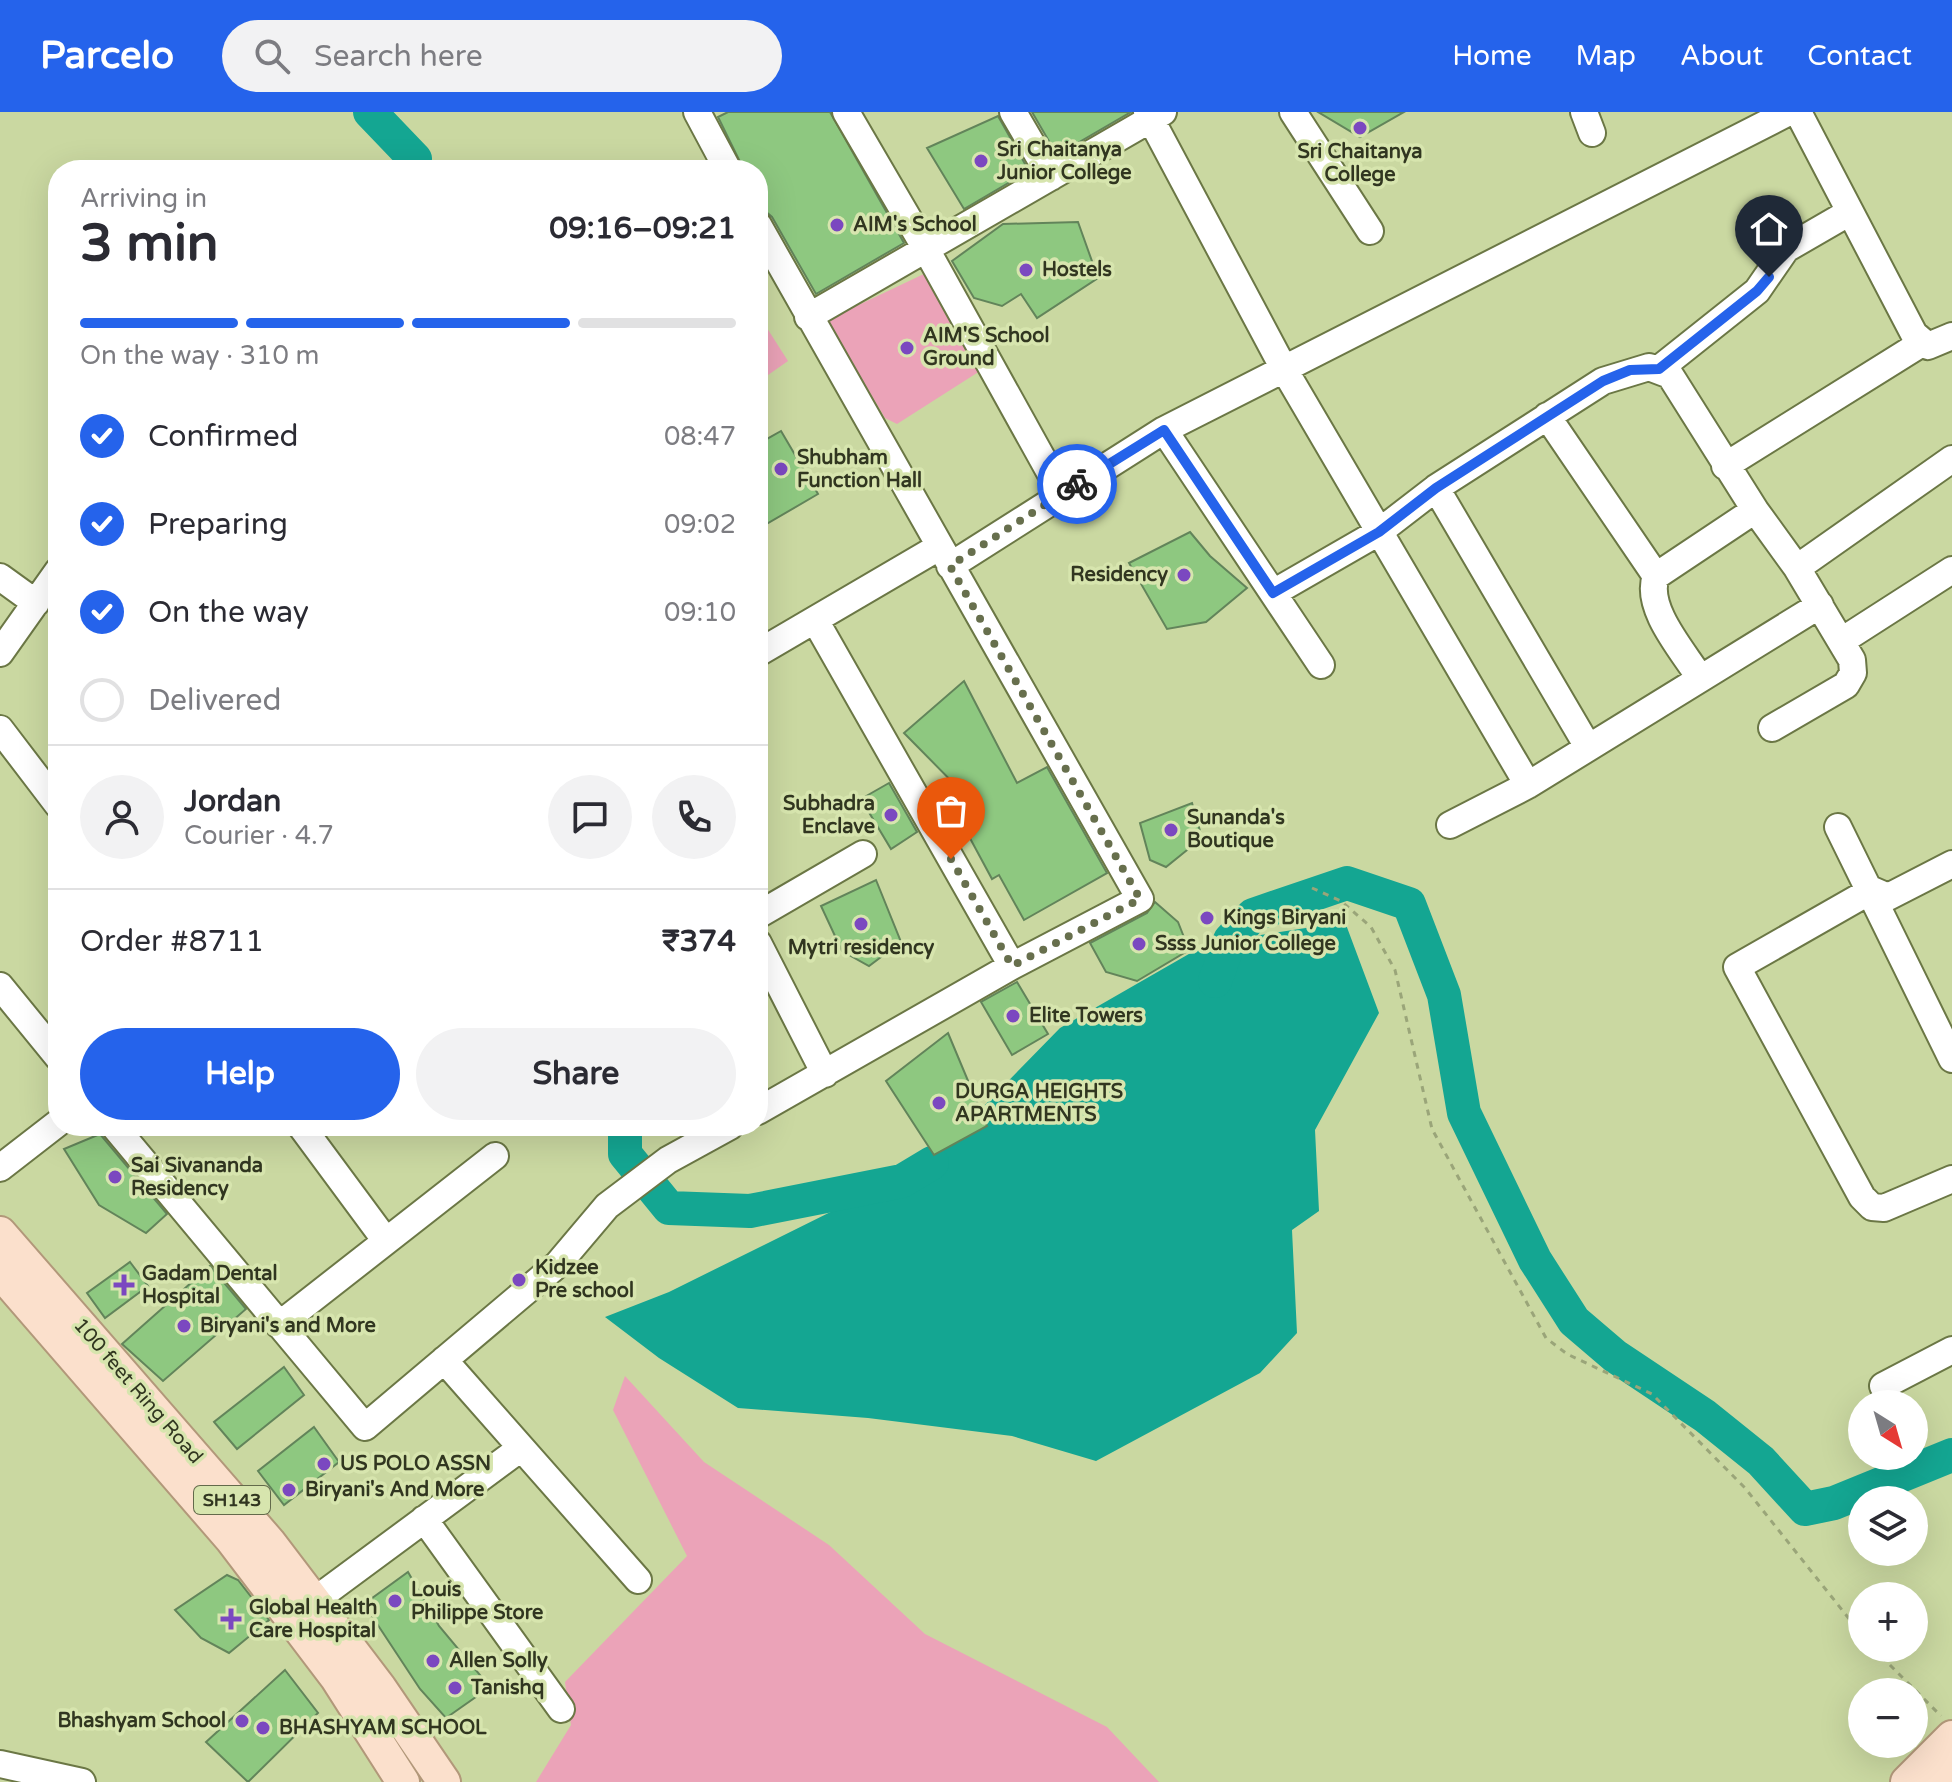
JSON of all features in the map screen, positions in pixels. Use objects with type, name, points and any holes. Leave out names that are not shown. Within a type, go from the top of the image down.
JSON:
[{"type":"main road","name":"100 feet Ring Road","points":[[0,1233],[264,1536],[336,1677],[403,1782]]},
{"type":"main road","name":"100 feet Ring Road","points":[[0,1272],[232,1540],[302,1609],[444,1782]]},
{"type":"main road","points":[[1907,1782],[1948,1727]]},
{"type":"main road","points":[[1940,1782],[1952,1770]]},
{"type":"street","points":[[697,112],[723,160]]},
{"type":"street","points":[[846,112],[1062,494]]},
{"type":"street","points":[[1013,112],[1051,177]]},
{"type":"street","points":[[1293,112],[1370,231]]},
{"type":"street","points":[[768,647],[815,620],[1062,494],[1164,430],[1789,112]]},
{"type":"street","points":[[1798,112],[1922,343]]},
{"type":"street","points":[[808,317],[1154,114],[1284,369],[1528,785]]},
{"type":"street","points":[[1273,593],[1379,532],[1436,488],[1603,381],[1630,370],[1659,369],[1757,291],[1786,249],[1850,212]]},
{"type":"street","points":[[768,243],[1140,899],[1012,966],[768,1105]]},
{"type":"street","points":[[1725,466],[1922,343],[1937,344],[1952,336]]},
{"type":"street","points":[[1659,369],[1679,388],[1725,466],[1843,640],[1852,660],[1853,673],[1846,685],[1772,728]]},
{"type":"street","points":[[1547,416],[1656,576]]},
{"type":"street","points":[[1164,430],[1321,665]]},
{"type":"street","points":[[1797,568],[1952,459]]},
{"type":"street","points":[[1436,488],[1588,747]]},
{"type":"street","points":[[1700,678],[1656,605],[1653,586],[1656,576],[1755,510]]},
{"type":"street","points":[[1843,640],[1952,570]]},
{"type":"street","points":[[0,577],[36,603]]},
{"type":"street","points":[[0,653],[48,586]]},
{"type":"street","points":[[1450,825],[1528,785],[1820,605]]},
{"type":"street","points":[[815,620],[1012,966]]},
{"type":"street","points":[[0,729],[48,792]]},
{"type":"street","points":[[1838,827],[1872,890],[1952,1059]]},
{"type":"street","points":[[768,909],[863,854]]},
{"type":"street","points":[[1872,890],[1888,897],[1952,864]]},
{"type":"street","points":[[1872,890],[1737,967],[1862,1197],[1872,1207],[1884,1208],[1952,1179]]},
{"type":"street","points":[[768,963],[825,1074]]},
{"type":"street","points":[[0,986],[48,1045]]},
{"type":"street","points":[[0,1168],[48,1131]]},
{"type":"street","points":[[122,1136],[365,1427],[558,1264],[607,1206],[668,1160],[712,1136]]},
{"type":"street","points":[[308,1136],[386,1241]]},
{"type":"street","points":[[279,1325],[495,1156]]},
{"type":"street","points":[[1883,1386],[1952,1350]]},
{"type":"street","points":[[444,1360],[638,1580]]},
{"type":"street","points":[[302,1609],[521,1448]]},
{"type":"street","points":[[424,1519],[561,1709]]},
{"type":"street","points":[[0,1764],[82,1782]]},
{"type":"path","points":[[1312,888],[1341,901],[1371,927],[1395,970],[1432,1129],[1546,1338],[1567,1354],[1652,1394],[1745,1488],[1848,1617]]},
{"type":"path","points":[[1886,1662],[1948,1727]]},
{"type":"shaded area","name":"AIM'S School Ground","points":[[928,272],[980,371],[897,424],[885,418],[827,320]]},
{"type":"shaded area","points":[[768,330],[788,361],[768,375]]},
{"type":"shaded area","points":[[625,1376],[704,1462],[829,1545],[925,1634],[1107,1727],[1159,1782],[536,1782],[571,1725],[565,1682],[687,1556],[613,1410]]},
{"type":"water","points":[[1345,922],[1379,1013],[1315,1130],[1319,1211],[1292,1230],[1297,1333],[1260,1373],[1096,1461],[1012,1436],[868,1418],[738,1408],[659,1358],[605,1317],[669,1292],[897,1179],[980,1110],[1060,1028],[1208,943]]},
{"type":"building","name":"AIM's School","points":[[728,112],[830,112],[904,243],[816,294],[768,214],[768,160],[739,160],[718,117]]},
{"type":"building","points":[[1032,112],[1131,112],[1057,155]]},
{"type":"building","name":"Sri Chaitanya College","points":[[1318,112],[1404,112],[1360,137]]},
{"type":"building","name":"Sri Chaitanya Junior College","points":[[998,116],[1029,171],[964,209],[927,148]]},
{"type":"building","name":"Hostels","points":[[1078,222],[1098,278],[1037,318],[1021,294],[1002,306],[974,298],[952,261],[1003,224]]},
{"type":"building","name":"Shubham Function Hall","points":[[781,431],[818,494],[768,523],[768,438]]},
{"type":"building","name":"Residency","points":[[1190,532],[1210,556],[1247,588],[1206,622],[1167,629],[1129,563]]},
{"type":"building","points":[[964,681],[1017,783],[1047,767],[1107,873],[1024,920],[999,875],[992,879],[958,816],[976,806],[904,733]]},
{"type":"building","name":"Subhadra Enclave","points":[[889,783],[917,832],[891,849],[861,799]]},
{"type":"building","name":"Sunanda's Boutique","points":[[1192,803],[1202,838],[1166,867],[1150,860],[1140,823]]},
{"type":"building","name":"Mytri residency","points":[[876,880],[901,942],[869,966],[842,951],[821,906]]},
{"type":"building","name":"Ssss Junior College","points":[[1155,902],[1178,922],[1189,950],[1137,981],[1106,972],[1090,943],[1147,913]]},
{"type":"building","name":"Elite Towers","points":[[1017,982],[1048,1034],[1012,1055],[981,1002]]},
{"type":"building","name":"DURGA HEIGHTS APARTMENTS","points":[[948,1033],[987,1126],[934,1155],[886,1081]]},
{"type":"building","name":"Sai Sivananda Residency","points":[[102,1136],[167,1214],[146,1233],[99,1205],[64,1149]]},
{"type":"building","points":[[130,1262],[148,1286],[105,1318],[87,1293]]},
{"type":"building","name":"Biryani's and More","points":[[210,1266],[246,1309],[163,1381],[122,1344]]},
{"type":"building","points":[[284,1367],[304,1395],[237,1449],[214,1422]]},
{"type":"building","points":[[314,1427],[339,1462],[284,1505],[258,1471]]},
{"type":"building","points":[[408,1572],[439,1626],[490,1687],[446,1718],[420,1689],[364,1604]]},
{"type":"building","name":"Global Health Care Hospital","points":[[227,1575],[238,1580],[269,1620],[229,1653],[201,1638],[175,1610]]},
{"type":"building","name":"BHASHYAM SCHOOL","points":[[285,1670],[318,1713],[248,1782],[206,1742]]},
{"type":"waterway","points":[[370,112],[414,160]]},
{"type":"waterway","points":[[1215,981],[1230,940],[1253,915],[1347,883],[1409,904],[1444,995],[1464,1113],[1535,1260],[1574,1321],[1615,1356],[1705,1416],[1761,1461],[1805,1509],[1834,1503],[1952,1455]]},
{"type":"waterway","points":[[625,1136],[625,1154],[669,1208],[750,1211],[902,1181],[932,1163]]},
{"type":"way so far","points":[[951,859],[1012,966],[1140,899],[950,566],[1077,484]]},
{"type":"place","name":"Sri Chaitanya College","points":[[1360,128]]},
{"type":"place","name":"Sri Chaitanya Junior College","points":[[981,161]]},
{"type":"place","name":"AIM's School","points":[[837,225]]},
{"type":"place","name":"Hostels","points":[[1026,270]]},
{"type":"place","name":"AIM'S School Ground","points":[[907,348]]},
{"type":"place","name":"Shubham Function Hall","points":[[781,469]]},
{"type":"place","name":"Residency","points":[[1184,575]]},
{"type":"place","name":"Subhadra Enclave","points":[[891,815]]},
{"type":"place","name":"Sunanda's Boutique","points":[[1171,830]]},
{"type":"place","name":"Kings Biryani","points":[[1207,918]]},
{"type":"place","name":"Mytri residency","points":[[861,924]]},
{"type":"place","name":"Ssss Junior College","points":[[1139,944]]},
{"type":"place","name":"Elite Towers","points":[[1013,1016]]},
{"type":"place","name":"DURGA HEIGHTS APARTMENTS","points":[[939,1103]]},
{"type":"place","name":"Sai Sivananda Residency","points":[[115,1177]]},
{"type":"place","name":"Kidzee Pre school","points":[[519,1280]]},
{"type":"place","name":"Gadam Dental Hospital","points":[[124,1285]]},
{"type":"place","name":"Biryani's and More","points":[[184,1326]]},
{"type":"place","name":"US POLO ASSN","points":[[324,1464]]},
{"type":"place","name":"Biryani's And More","points":[[289,1490]]},
{"type":"place","name":"Louis Philippe Store","points":[[395,1601]]},
{"type":"place","name":"Global Health Care Hospital","points":[[231,1619]]},
{"type":"place","name":"Allen Solly","points":[[433,1661]]},
{"type":"place","name":"Tanishq","points":[[455,1688]]},
{"type":"place","name":"Bhashyam School","points":[[242,1721]]},
{"type":"place","name":"BHASHYAM SCHOOL","points":[[263,1728]]},
{"type":"route","points":[[1077,484],[1164,430],[1273,593],[1379,532],[1436,488],[1603,381],[1630,370],[1659,369],[1757,291],[1769,277]]}]
